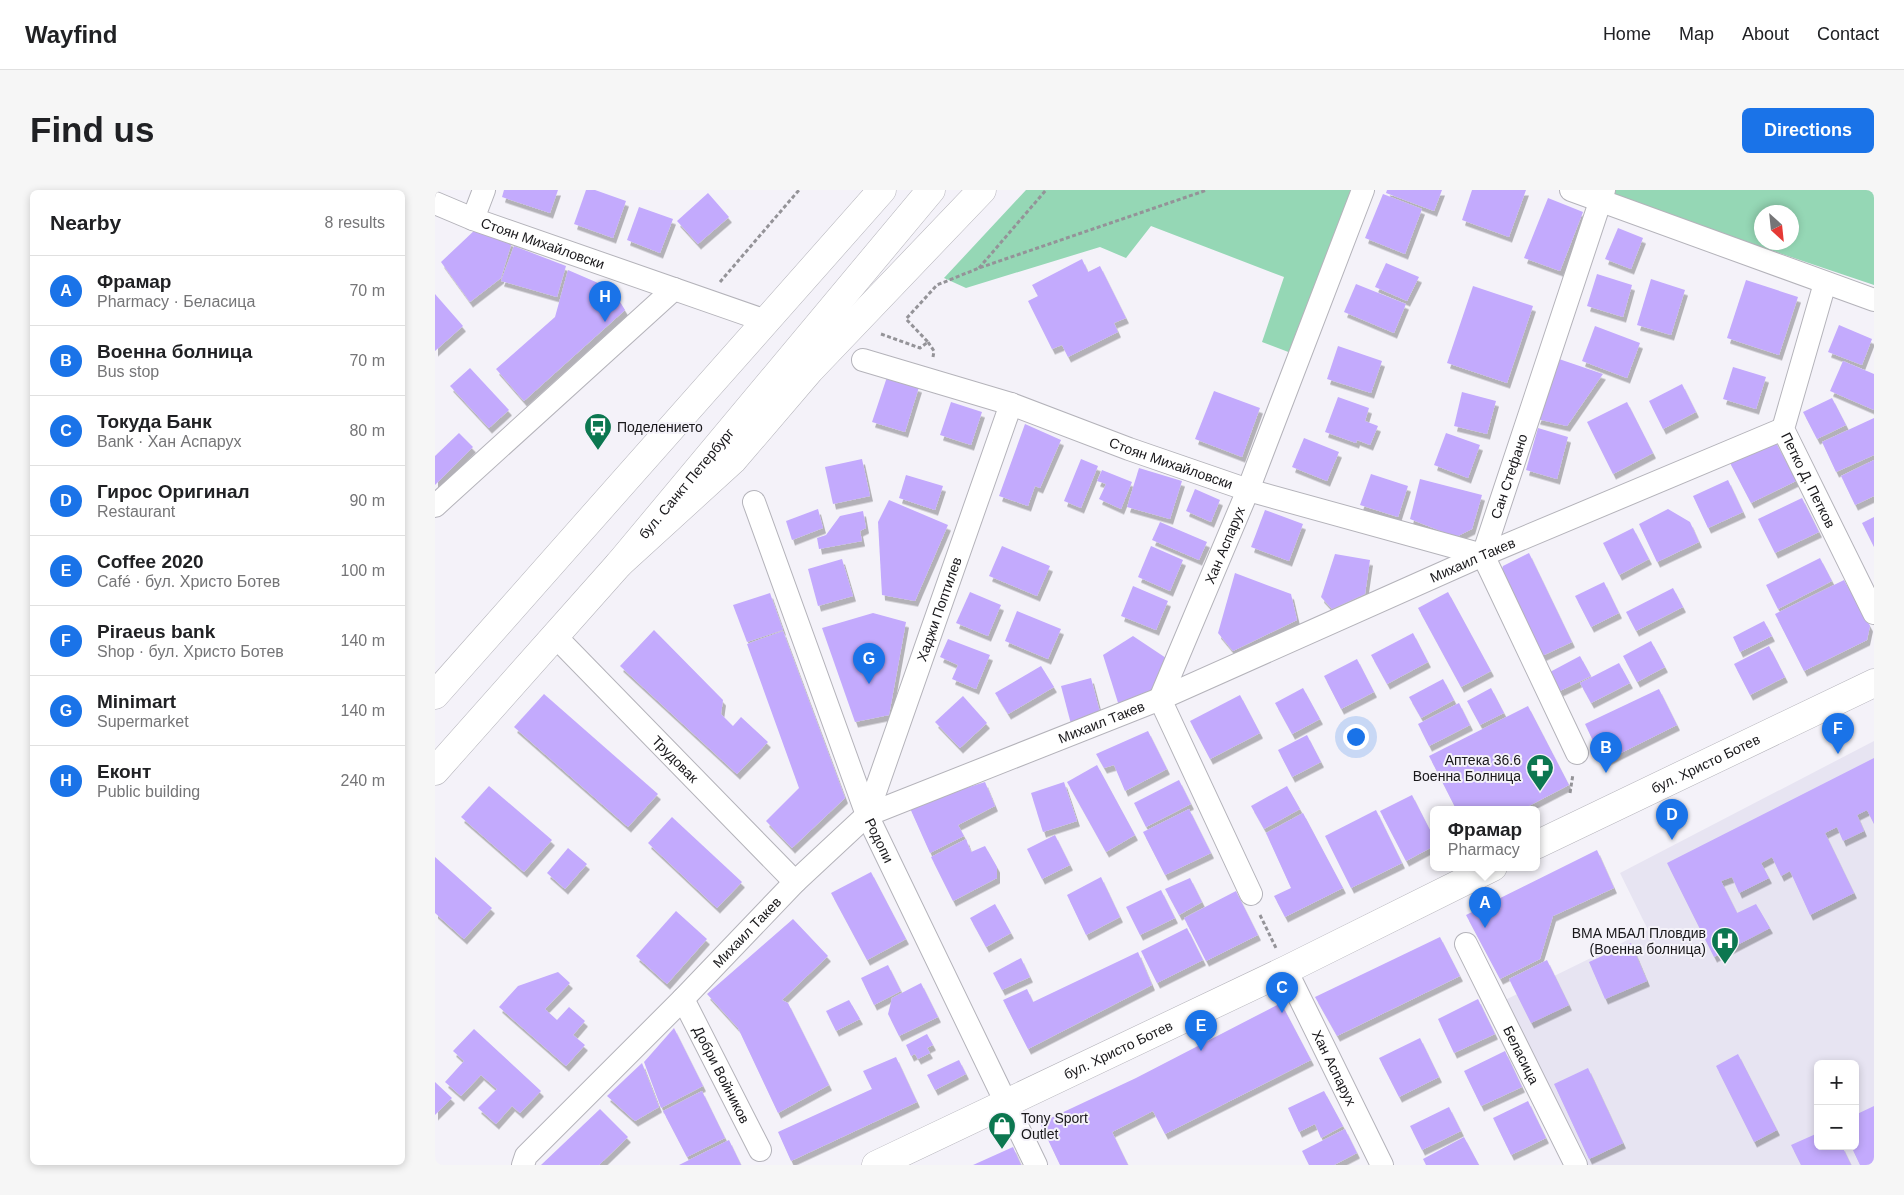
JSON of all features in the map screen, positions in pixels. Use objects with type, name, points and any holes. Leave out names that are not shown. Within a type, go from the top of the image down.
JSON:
[{"type":"main road","points":[[435,695],[883,190]]},
{"type":"main road","name":"бул. Санкт Петербург","points":[[435,771],[619,564],[931,190]]},
{"type":"main road","points":[[619,564],[733,460],[810,370],[982,190]]},
{"type":"main road","name":"бул. Христо Ботев","points":[[1540,843],[1874,683]]},
{"type":"main road","name":"бул. Христо Ботев","points":[[876,1165],[1286,970],[1485,871]]},
{"type":"street","points":[[473,220],[484,190]]},
{"type":"street","name":"Хан Аспарух","points":[[1161,699],[1248,490],[1363,190]]},
{"type":"street","points":[[1571,190],[1602,195],[1825,283],[1874,300]]},
{"type":"street","name":"Сан Стефано","points":[[1483,555],[1602,195]]},
{"type":"street","name":"Стоян Михайловски","points":[[439,210],[765,321]]},
{"type":"street","name":"Петко Д. Петков","points":[[1825,283],[1783,429],[1874,613]]},
{"type":"street","points":[[435,506],[674,289]]},
{"type":"street","name":"Стоян Михайловски","points":[[863,360],[1011,404],[1129,449],[1248,490],[1483,555]]},
{"type":"street","name":"Хаджи Поптилев","points":[[867,815],[1011,404]]},
{"type":"street","name":"Михаил Такев","points":[[523,1165],[526,1156],[683,999],[795,882],[867,815],[1161,699],[1483,555],[1783,429]]},
{"type":"street","name":"Родопи","points":[[754,502],[867,815],[1036,1165]]},
{"type":"street","points":[[1483,555],[1577,752]]},
{"type":"street","name":"Трудовак","points":[[555,636],[795,882]]},
{"type":"street","points":[[1161,699],[1251,894]]},
{"type":"street","name":"Беласица","points":[[1466,944],[1577,1165]]},
{"type":"street","name":"Хан Аспарух","points":[[1286,970],[1382,1165]]},
{"type":"street","name":"Добри Войников","points":[[683,999],[760,1150]]},
{"type":"path","points":[[705,300],[799,190]]},
{"type":"path","points":[[979,268],[1046,190]]},
{"type":"path","points":[[853,324],[921,348],[927,342],[906,320],[937,285],[979,268],[1207,190]]},
{"type":"path","points":[[1251,894],[1286,970]]},
{"type":"shaded area","name":"ВМА МБАЛ Пловдив (Военна болница)","points":[[1874,741],[1874,1165],[1582,1165],[1503,1001],[1648,930],[1620,873]]},
{"type":"green space","points":[[1026,190],[1354,190],[1291,353],[1262,342],[1284,277],[1151,226],[1126,258],[1100,247],[966,288],[944,278]]},
{"type":"green space","points":[[1609,190],[1874,190],[1874,285],[1770,250],[1799,250],[1799,205],[1754,205],[1754,245],[1607,195]]},
{"type":"building","points":[[504,190],[558,190],[550,213],[502,197]]},
{"type":"building","points":[[586,190],[595,190],[626,201],[613,238],[574,224]]},
{"type":"building","points":[[1387,190],[1442,190],[1434,211],[1386,193]]},
{"type":"building","points":[[1472,190],[1526,190],[1509,237],[1462,220]]},
{"type":"building","points":[[708,193],[729,217],[698,244],[677,221]]},
{"type":"building","points":[[1383,194],[1422,209],[1405,254],[1365,238]]},
{"type":"building","points":[[1548,198],[1583,212],[1560,271],[1524,258]]},
{"type":"building","points":[[639,207],[673,219],[660,253],[627,240]]},
{"type":"building","points":[[477,228],[512,242],[501,278],[470,302],[441,262]]},
{"type":"building","points":[[1618,228],[1643,238],[1631,269],[1605,259]]},
{"type":"building","points":[[514,246],[566,266],[557,297],[501,281]]},
{"type":"building","points":[[1082,259],[1088,272],[1100,266],[1126,318],[1114,323],[1118,332],[1068,357],[1062,345],[1052,349],[1028,301],[1038,296],[1032,285]]},
{"type":"building","points":[[1386,263],[1419,277],[1407,301],[1375,287]]},
{"type":"building","points":[[568,270],[612,289],[625,310],[524,401],[496,369],[555,317]]},
{"type":"building","points":[[1597,274],[1632,285],[1623,317],[1587,306]]},
{"type":"building","points":[[1651,279],[1685,290],[1671,335],[1637,325]]},
{"type":"building","points":[[1746,280],[1798,297],[1779,355],[1727,338]]},
{"type":"building","points":[[1356,284],[1406,304],[1394,333],[1344,312]]},
{"type":"building","points":[[1473,286],[1533,306],[1507,383],[1447,363]]},
{"type":"building","points":[[435,294],[463,326],[435,351]]},
{"type":"building","points":[[1839,325],[1872,339],[1862,365],[1828,352]]},
{"type":"building","points":[[1595,326],[1640,343],[1627,378],[1582,361]]},
{"type":"building","points":[[1338,346],[1382,361],[1371,393],[1327,379]]},
{"type":"building","points":[[1559,359],[1603,374],[1567,426],[1537,419]]},
{"type":"building","points":[[1843,361],[1874,374],[1874,410],[1830,391]]},
{"type":"building","points":[[1733,367],[1766,377],[1756,409],[1723,399]]},
{"type":"building","points":[[470,368],[509,410],[489,428],[450,386]]},
{"type":"building","points":[[887,377],[919,387],[905,432],[872,422]]},
{"type":"building","points":[[1682,384],[1696,412],[1663,429],[1649,401]]},
{"type":"building","points":[[1214,391],[1260,408],[1242,457],[1195,439]]},
{"type":"building","points":[[1462,392],[1496,401],[1487,434],[1454,426]]},
{"type":"building","points":[[1338,397],[1369,408],[1365,421],[1378,426],[1370,445],[1357,440],[1356,443],[1325,432]]},
{"type":"building","points":[[1832,398],[1846,425],[1817,439],[1803,412]]},
{"type":"building","points":[[951,402],[982,412],[971,445],[940,435]]},
{"type":"building","points":[[1627,402],[1653,453],[1613,474],[1587,422]]},
{"type":"building","points":[[1874,418],[1874,455],[1836,472],[1822,442]]},
{"type":"building","points":[[1025,424],[1061,440],[1040,488],[1035,486],[1028,506],[999,496]]},
{"type":"building","points":[[1538,428],[1568,437],[1557,479],[1526,470]]},
{"type":"building","points":[[459,433],[473,447],[435,485],[435,456]]},
{"type":"building","points":[[1446,433],[1480,445],[1468,478],[1434,465]]},
{"type":"building","points":[[1773,437],[1796,481],[1751,503],[1728,459]]},
{"type":"building","points":[[1304,438],[1339,452],[1327,481],[1292,467]]},
{"type":"building","points":[[862,459],[870,496],[833,504],[825,467]]},
{"type":"building","points":[[1081,459],[1098,466],[1081,508],[1064,501]]},
{"type":"building","points":[[1874,460],[1874,496],[1855,505],[1841,476]]},
{"type":"building","points":[[1139,468],[1182,481],[1170,519],[1127,507]]},
{"type":"building","points":[[1102,470],[1132,482],[1121,509],[1099,499],[1106,484],[1097,481]]},
{"type":"building","points":[[1371,474],[1408,486],[1398,517],[1360,505]]},
{"type":"building","points":[[906,475],[943,486],[935,510],[899,498]]},
{"type":"building","points":[[1420,479],[1482,495],[1472,529],[1456,537],[1410,519]]},
{"type":"building","points":[[1728,480],[1743,512],[1708,528],[1693,496]]},
{"type":"building","points":[[1195,489],[1220,500],[1211,522],[1186,511]]},
{"type":"building","points":[[1802,498],[1819,532],[1775,553],[1758,519]]},
{"type":"building","points":[[889,500],[948,525],[915,601],[882,595],[878,522]]},
{"type":"building","points":[[818,509],[823,528],[792,540],[786,521]]},
{"type":"building","points":[[1668,509],[1690,522],[1699,542],[1657,562],[1639,524]]},
{"type":"building","points":[[1265,510],[1303,524],[1289,561],[1251,547]]},
{"type":"building","points":[[863,511],[866,528],[860,531],[862,541],[819,549],[817,538],[826,535],[840,516]]},
{"type":"building","points":[[1874,517],[1874,547],[1862,523]]},
{"type":"building","points":[[1160,522],[1207,542],[1199,560],[1152,540]]},
{"type":"building","points":[[1633,528],[1649,559],[1619,575],[1603,543]]},
{"type":"building","points":[[1002,546],[1050,566],[1037,596],[989,576]]},
{"type":"building","points":[[1151,546],[1183,560],[1170,591],[1138,577]]},
{"type":"building","points":[[1529,553],[1572,642],[1542,656],[1500,574],[1503,566]]},
{"type":"building","points":[[1335,554],[1370,560],[1365,594],[1332,609],[1321,597]]},
{"type":"building","points":[[1820,558],[1832,581],[1778,609],[1766,585]]},
{"type":"building","points":[[842,559],[853,596],[818,606],[808,569]]},
{"type":"building","points":[[1235,573],[1291,594],[1297,620],[1233,651],[1218,633]]},
{"type":"building","points":[[1844,580],[1870,626],[1867,640],[1804,671],[1775,614]]},
{"type":"building","points":[[1604,582],[1619,613],[1591,627],[1575,596]]},
{"type":"building","points":[[1133,586],[1168,601],[1156,630],[1121,616]]},
{"type":"building","points":[[1673,588],[1683,607],[1636,631],[1626,612]]},
{"type":"building","points":[[970,592],[1001,605],[988,636],[956,623]]},
{"type":"building","points":[[1448,592],[1491,671],[1461,687],[1418,608]]},
{"type":"building","points":[[770,593],[783,630],[747,642],[733,605]]},
{"type":"building","points":[[1017,611],[1061,629],[1048,659],[1005,641]]},
{"type":"building","points":[[873,613],[906,622],[889,715],[855,722],[822,628]]},
{"type":"building","points":[[1764,621],[1772,636],[1740,652],[1733,637]]},
{"type":"building","points":[[654,630],[723,700],[721,714],[733,726],[741,717],[768,742],[737,774],[620,666]]},
{"type":"building","points":[[783,631],[845,798],[792,848],[766,821],[799,788],[747,644]]},
{"type":"building","points":[[1413,633],[1428,662],[1387,684],[1371,655]]},
{"type":"building","points":[[1133,636],[1166,658],[1151,693],[1119,706],[1103,655]]},
{"type":"building","points":[[948,639],[990,655],[976,689],[952,679],[958,665],[940,657]]},
{"type":"building","points":[[1651,641],[1665,667],[1637,682],[1623,656]]},
{"type":"building","points":[[1769,646],[1785,677],[1750,695],[1734,664]]},
{"type":"building","points":[[1580,656],[1591,676],[1560,691],[1550,672]]},
{"type":"building","points":[[1357,659],[1374,692],[1341,709],[1324,676]]},
{"type":"building","points":[[1619,663],[1630,683],[1591,703],[1580,683]]},
{"type":"building","points":[[1041,666],[1054,687],[1008,714],[995,693]]},
{"type":"building","points":[[1091,678],[1101,716],[1071,724],[1061,686]]},
{"type":"building","points":[[1443,679],[1454,700],[1421,718],[1409,697]]},
{"type":"building","points":[[1303,688],[1320,719],[1292,734],[1275,703]]},
{"type":"building","points":[[1491,688],[1504,713],[1480,725],[1467,701]]},
{"type":"building","points":[[1659,689],[1677,725],[1603,762],[1585,724]]},
{"type":"building","points":[[544,694],[658,794],[628,827],[514,727]]},
{"type":"building","points":[[1240,695],[1260,733],[1210,759],[1190,721]]},
{"type":"building","points":[[963,696],[987,723],[960,748],[935,722]]},
{"type":"building","points":[[1459,703],[1470,725],[1429,746],[1418,724]]},
{"type":"building","points":[[1528,706],[1569,785],[1529,806],[1454,806],[1429,756]]},
{"type":"building","points":[[1148,731],[1167,769],[1125,791],[1114,765],[1104,768],[1096,754]]},
{"type":"building","points":[[1307,735],[1321,762],[1292,777],[1278,750]]},
{"type":"building","points":[[1874,758],[1874,824],[1867,810],[1857,815],[1864,831],[1843,841],[1837,827],[1825,833],[1854,893],[1810,915],[1790,871],[1781,876],[1772,857],[1761,863],[1769,878],[1739,893],[1732,877],[1721,881],[1737,913],[1756,904],[1770,928],[1714,957],[1667,863]]},
{"type":"building","points":[[1097,765],[1135,835],[1106,852],[1067,782]]},
{"type":"building","points":[[1179,780],[1191,804],[1146,827],[1134,803]]},
{"type":"building","points":[[985,782],[995,806],[958,825],[964,836],[930,853],[909,806]]},
{"type":"building","points":[[1064,782],[1077,821],[1043,832],[1031,793]]},
{"type":"building","points":[[489,786],[552,840],[524,872],[461,817]]},
{"type":"building","points":[[1287,786],[1300,809],[1264,829],[1251,806]]},
{"type":"building","points":[[1412,795],[1430,830],[1430,848],[1406,861],[1380,811]]},
{"type":"building","points":[[1189,809],[1211,853],[1165,875],[1143,832]]},
{"type":"building","points":[[1376,810],[1402,863],[1351,888],[1325,836]]},
{"type":"building","points":[[1303,813],[1343,888],[1285,917],[1274,896],[1291,888],[1266,833]]},
{"type":"building","points":[[672,817],[742,882],[717,908],[648,843]]},
{"type":"building","points":[[1055,835],[1070,865],[1042,879],[1027,849]]},
{"type":"building","points":[[966,839],[971,852],[985,846],[997,867],[997,878],[953,901],[931,857]]},
{"type":"building","points":[[568,848],[587,864],[565,889],[547,873]]},
{"type":"building","points":[[1597,850],[1614,888],[1553,916],[1540,959],[1500,979],[1466,915]]},
{"type":"building","points":[[435,857],[492,908],[464,939],[435,913]]},
{"type":"building","points":[[871,872],[906,939],[867,960],[831,893]]},
{"type":"building","points":[[1101,877],[1120,917],[1086,935],[1067,895]]},
{"type":"building","points":[[1190,878],[1202,902],[1179,915],[1165,889]]},
{"type":"building","points":[[1161,890],[1175,918],[1140,935],[1126,907]]},
{"type":"building","points":[[1236,891],[1258,935],[1206,961],[1184,918]]},
{"type":"building","points":[[995,904],[1011,933],[986,947],[970,918]]},
{"type":"building","points":[[676,911],[707,939],[667,984],[636,956]]},
{"type":"building","points":[[793,919],[828,956],[782,1000],[788,1003],[829,1085],[778,1113],[738,1028],[707,994]]},
{"type":"building","points":[[1187,928],[1203,960],[1157,983],[1141,951]]},
{"type":"building","points":[[1440,937],[1460,976],[1337,1036],[1315,997]]},
{"type":"building","points":[[1631,943],[1647,981],[1605,999],[1589,962]]},
{"type":"building","points":[[1138,952],[1152,985],[1028,1049],[1003,1000],[1027,989],[1033,1002]]},
{"type":"building","points":[[1021,958],[1030,977],[1002,990],[993,973]]},
{"type":"building","points":[[1547,960],[1569,1005],[1531,1023],[1509,979]]},
{"type":"building","points":[[888,965],[901,991],[874,1005],[861,978]]},
{"type":"building","points":[[558,972],[570,983],[545,1009],[557,1020],[569,1007],[585,1021],[573,1035],[585,1045],[566,1066],[499,1007],[518,986]]},
{"type":"building","points":[[921,983],[938,1017],[899,1036],[888,1014],[892,998]]},
{"type":"building","points":[[1478,999],[1495,1034],[1454,1053],[1438,1019]]},
{"type":"building","points":[[849,1000],[860,1019],[836,1031],[826,1011]]},
{"type":"building","points":[[1281,1003],[1311,1060],[1165,1134],[1153,1111],[1112,1132],[1128,1165],[1060,1165],[1040,1123],[1136,1078]]},
{"type":"building","points":[[674,1028],[703,1086],[661,1108],[644,1062]]},
{"type":"building","points":[[474,1029],[541,1091],[520,1113],[512,1106],[496,1124],[478,1108],[497,1089],[481,1075],[461,1096],[445,1082],[464,1061],[453,1051]]},
{"type":"building","points":[[927,1034],[933,1045],[927,1048],[930,1053],[918,1059],[915,1054],[911,1056],[906,1045]]},
{"type":"building","points":[[1420,1038],[1439,1077],[1399,1097],[1379,1058]]},
{"type":"building","points":[[1505,1051],[1522,1087],[1481,1106],[1464,1071]]},
{"type":"building","points":[[1738,1054],[1777,1130],[1754,1142],[1716,1066]]},
{"type":"building","points":[[896,1057],[917,1102],[791,1161],[778,1132],[872,1089],[863,1071]]},
{"type":"building","points":[[959,1060],[966,1074],[935,1090],[927,1075]]},
{"type":"building","points":[[642,1063],[659,1107],[635,1121],[607,1096]]},
{"type":"building","points":[[1588,1068],[1623,1143],[1589,1159],[1554,1084]]},
{"type":"building","points":[[435,1082],[452,1098],[435,1115]]},
{"type":"building","points":[[702,1091],[725,1138],[687,1157],[663,1111]]},
{"type":"building","points":[[1324,1091],[1343,1126],[1321,1138],[1315,1124],[1299,1132],[1288,1108]]},
{"type":"building","points":[[1528,1101],[1546,1138],[1511,1155],[1493,1118]]},
{"type":"building","points":[[1874,1106],[1874,1165],[1860,1165],[1853,1150],[1859,1150],[1859,1113]]},
{"type":"building","points":[[1449,1107],[1461,1131],[1422,1150],[1410,1126]]},
{"type":"building","points":[[600,1109],[628,1137],[599,1165],[541,1165]]},
{"type":"building","points":[[1345,1129],[1357,1153],[1334,1165],[1309,1165],[1302,1151]]},
{"type":"building","points":[[1814,1135],[1814,1150],[1844,1150],[1851,1165],[1801,1165],[1791,1145]]},
{"type":"building","points":[[1464,1137],[1479,1165],[1426,1165],[1423,1159]]},
{"type":"building","points":[[729,1140],[741,1165],[679,1165]]},
{"type":"building","points":[[1013,1147],[1021,1165],[973,1165]]},
{"type":"place","name":"Еконт","points":[[605,322]]},
{"type":"place","name":"Поделението","points":[[598,451]]},
{"type":"place","name":"Minimart","points":[[869,684]]},
{"type":"place","name":"Piraeus bank","points":[[1838,754]]},
{"type":"place","name":"Военна болница","points":[[1606,773]]},
{"type":"place","name":"Аптека 36.6 Военна Болница","points":[[1540,792]]},
{"type":"place","name":"Гирос Оригинал","points":[[1672,840]]},
{"type":"place","name":"Фрамар","points":[[1485,928]]},
{"type":"place","name":"ВМА МБАЛ Пловдив (Военна болница)","points":[[1725,965]]},
{"type":"place","name":"Токуда Банк","points":[[1282,1013]]},
{"type":"place","name":"Coffee 2020","points":[[1201,1051]]},
{"type":"place","name":"Tony Sport Outlet","points":[[1002,1150]]}]
